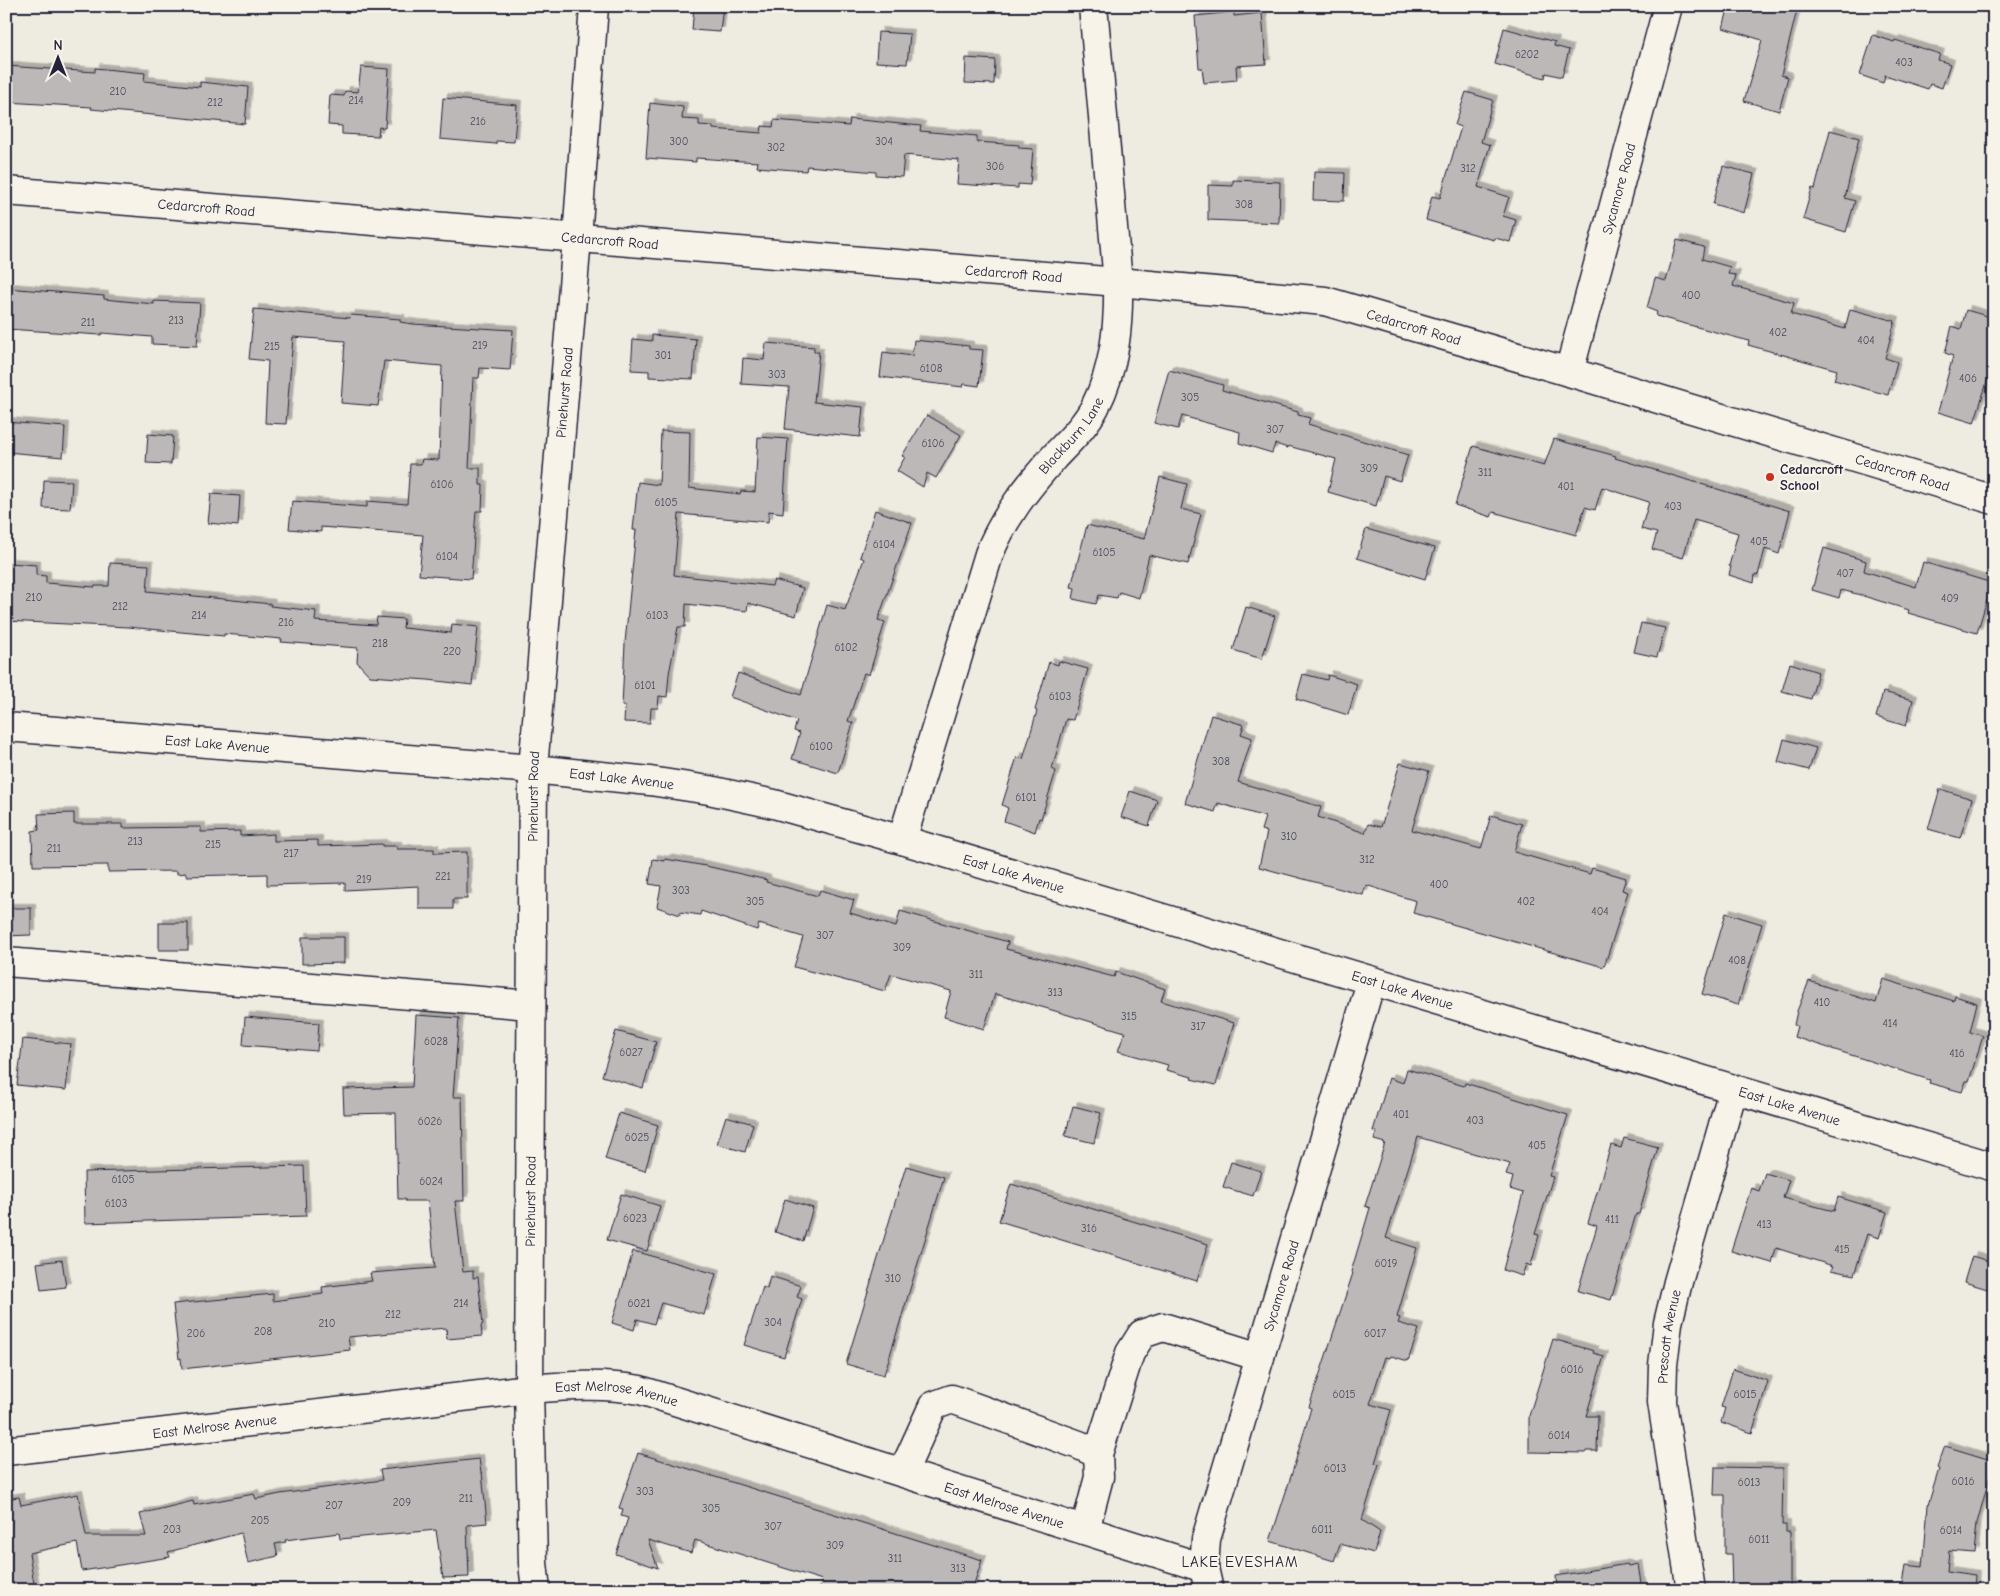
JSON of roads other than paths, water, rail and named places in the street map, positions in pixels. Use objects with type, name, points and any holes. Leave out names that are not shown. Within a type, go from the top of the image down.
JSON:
[{"type":"street","name":"Pinehurst Road","points":[[536,1590],[533,1564],[529,1388],[533,770],[577,238],[594,6]]},
{"type":"street","name":"Blackburn Lane","points":[[902,840],[989,554],[998,533],[1010,511],[1029,485],[1080,428],[1094,408],[1108,376],[1116,342],[1119,312],[1118,282],[1093,6]]},
{"type":"street","name":"Sycamore Road","points":[[1569,372],[1668,6]]},
{"type":"street","name":"Cedarcroft Road","points":[[6,191],[1118,282],[1325,301],[1569,372],[1994,500]]},
{"type":"street","name":"East Lake Avenue","points":[[6,727],[650,781],[708,790],[774,804],[902,840],[1994,1167]]},
{"type":"street","points":[[6,962],[531,1004]]},
{"type":"street","name":"Sycamore Road","points":[[1207,1579],[1206,1540],[1371,982]]},
{"type":"street","name":"Prescott Avenue","points":[[1691,1590],[1662,1402],[1663,1365],[1668,1323],[1678,1282],[1733,1090]]},
{"type":"street","points":[[1085,1530],[1099,1477],[1098,1454],[1130,1353],[1142,1334],[1162,1327],[1260,1357]]},
{"type":"street","name":"East Melrose Avenue","points":[[6,1451],[529,1388],[584,1384],[614,1385],[640,1390],[1085,1530],[1207,1579]]},
{"type":"street","points":[[903,1472],[932,1406],[952,1399],[1079,1445],[1098,1454]]},
{"type":"place","name":"Cedarcroft School","points":[[1770,477]]},
{"type":"district","name":"LAKE EVESHAM","points":[[1240,1562]]}]
